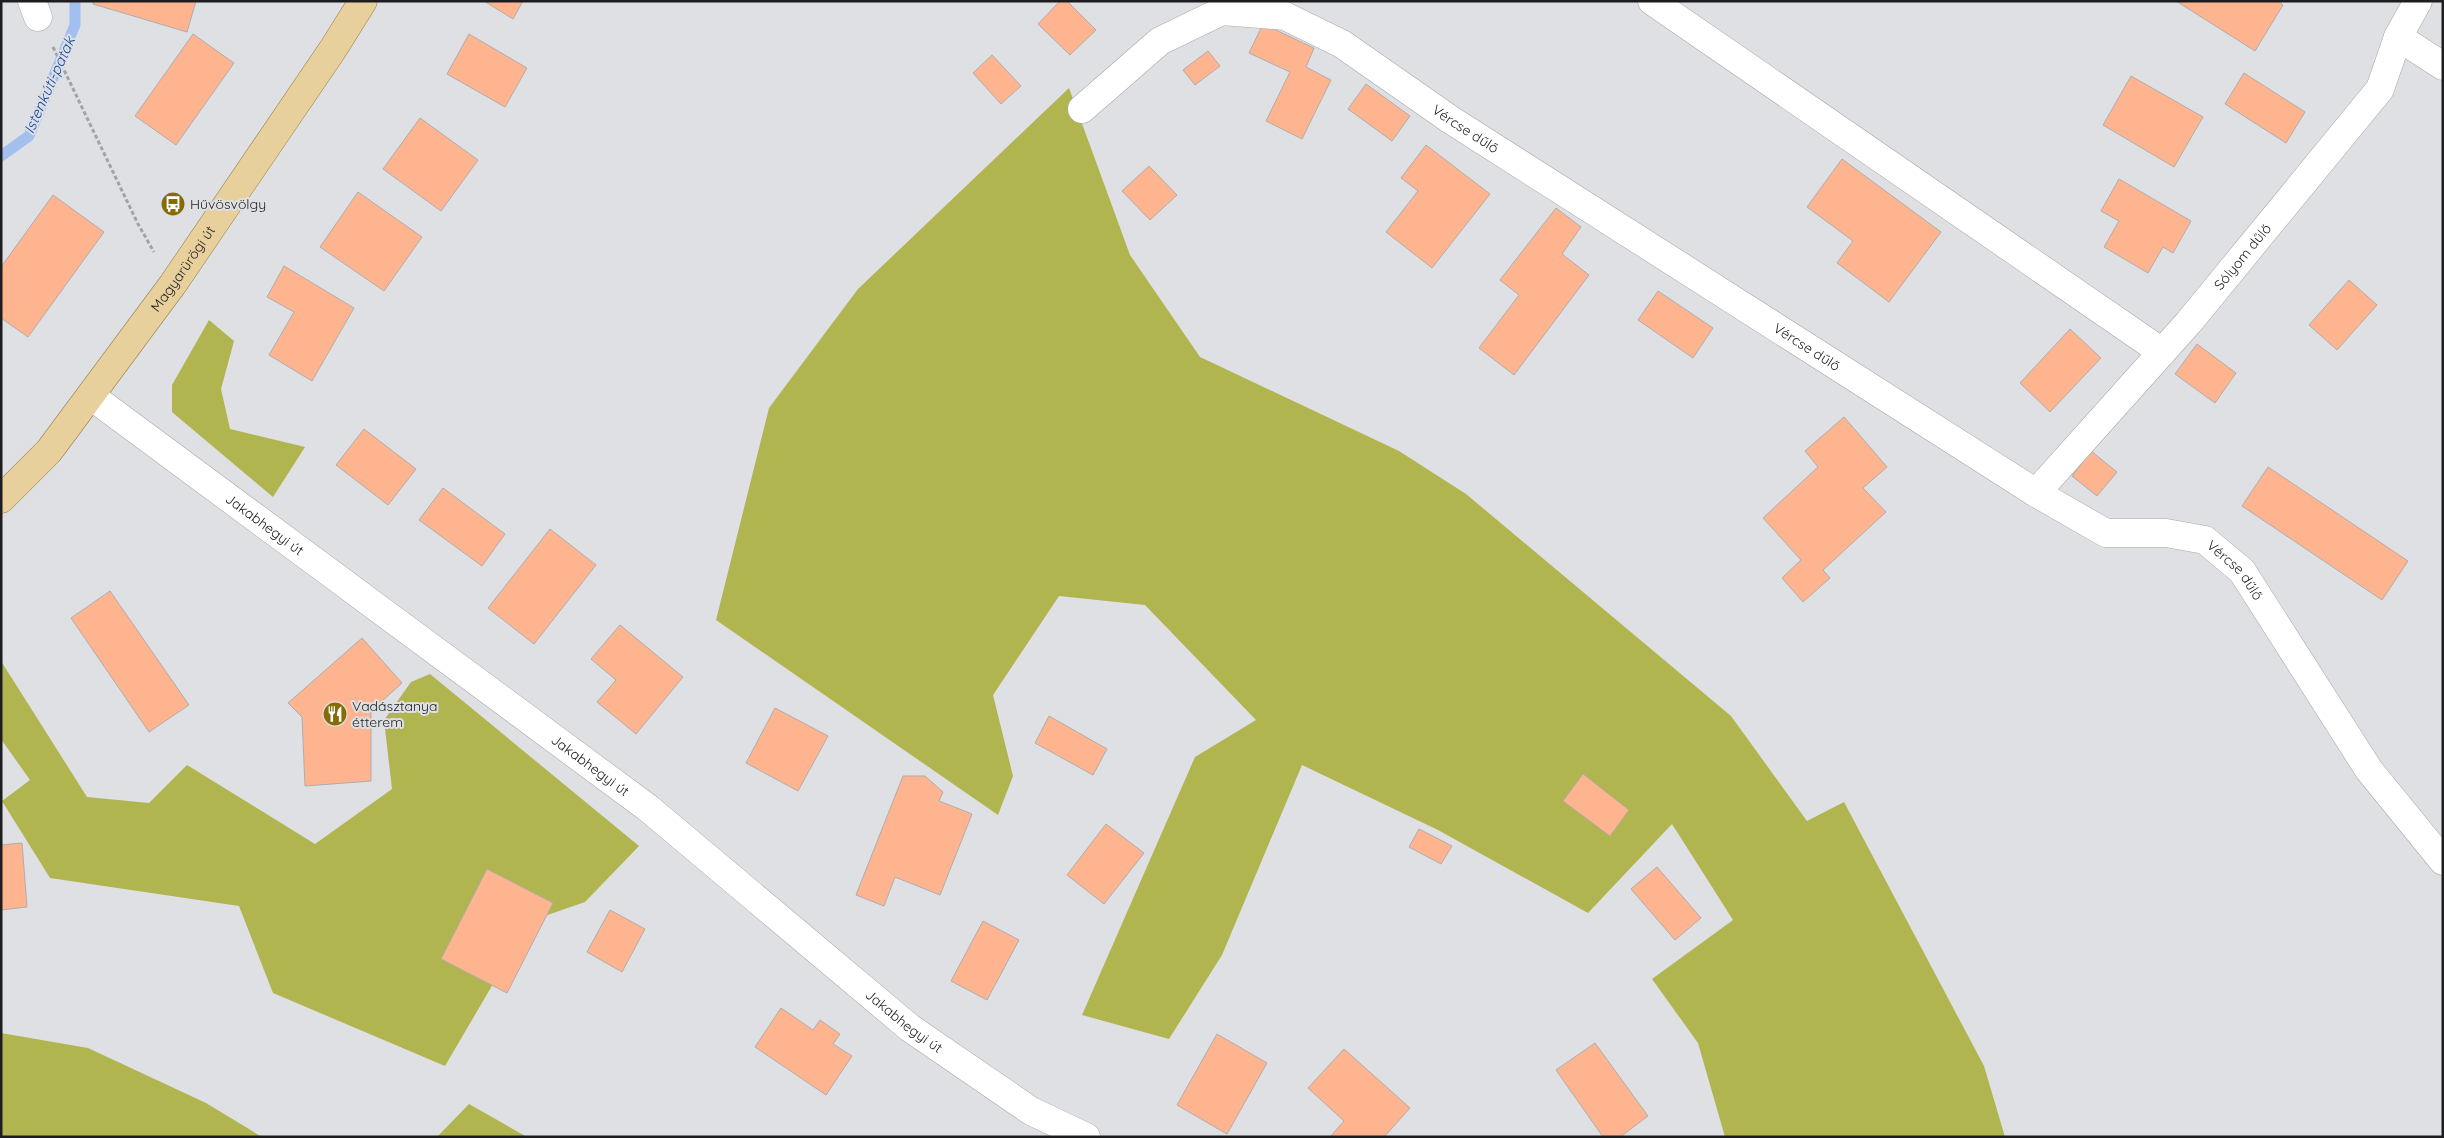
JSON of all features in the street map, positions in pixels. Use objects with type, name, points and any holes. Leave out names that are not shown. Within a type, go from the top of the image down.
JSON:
[{"type":"main road","name":"Magyarürögi út","points":[[1,499],[49,451],[173,284],[334,49],[363,1]]},
{"type":"street","points":[[1652,1],[2162,352]]},
{"type":"street","name":"Sólyom dűlő","points":[[2036,493],[2162,352],[2380,89],[2398,37],[2418,1]]},
{"type":"street","name":"Vércse dűlő","points":[[1082,109],[1160,41],[1222,11],[1285,16],[1342,44],[1451,120],[2036,493],[2106,532],[2166,533],[2204,540],[2242,571],[2369,770],[2443,861]]},
{"type":"street","points":[[2398,37],[2443,66]]},
{"type":"street","name":"Jakabhegyi út","points":[[91,396],[648,808],[910,1028],[1031,1112],[1086,1137]]},
{"type":"path","points":[[51,44],[138,224],[173,284]]},
{"type":"shaded area","points":[[1069,88],[1130,255],[1200,357],[1399,451],[1466,494],[1731,716],[1807,821],[1844,802],[1984,1066],[2005,1137],[1725,1137],[1698,1043],[1652,979],[1733,920],[1672,824],[1588,913],[1438,830],[1302,765],[1222,955],[1169,1039],[1082,1015],[1195,757],[1256,720],[1145,605],[1059,596],[993,695],[1013,776],[998,815],[716,620],[769,408],[858,289]]},
{"type":"shaded area","points":[[209,320],[234,341],[221,389],[230,429],[305,447],[273,497],[172,412],[172,385]]},
{"type":"shaded area","points":[[1,661],[87,797],[149,803],[187,765],[315,844],[392,789],[384,720],[411,682],[430,674],[639,846],[585,902],[530,921],[445,1066],[273,993],[239,906],[50,878],[2,801],[30,780],[1,739]]},
{"type":"shaded area","points":[[1,1033],[88,1048],[206,1103],[262,1137],[1,1137]]},
{"type":"shaded area","points":[[469,1104],[527,1137],[437,1137]]},
{"type":"building","points":[[93,1],[196,1],[187,32],[93,4]]},
{"type":"building","points":[[484,1],[523,1],[513,19]]},
{"type":"building","points":[[1060,1],[1067,1],[1096,30],[1070,55],[1038,24]]},
{"type":"building","points":[[2176,1],[2278,1],[2283,5],[2255,51]]},
{"type":"building","points":[[1263,24],[1314,48],[1306,67],[1331,80],[1302,139],[1266,121],[1290,72],[1249,53]]},
{"type":"building","points":[[193,34],[234,63],[176,145],[135,116]]},
{"type":"building","points":[[469,34],[527,68],[505,107],[447,74]]},
{"type":"building","points":[[1208,51],[1220,66],[1195,85],[1183,70]]},
{"type":"building","points":[[992,55],[1021,86],[1001,104],[973,73]]},
{"type":"building","points":[[2244,73],[2305,112],[2286,143],[2225,104]]},
{"type":"building","points":[[2131,76],[2203,117],[2174,167],[2103,125]]},
{"type":"building","points":[[1366,84],[1410,116],[1392,141],[1348,109]]},
{"type":"building","points":[[420,118],[478,160],[441,211],[383,169]]},
{"type":"building","points":[[1426,145],[1490,194],[1432,268],[1386,232],[1418,191],[1401,178]]},
{"type":"building","points":[[1842,159],[1941,232],[1889,302],[1837,263],[1853,241],[1807,207]]},
{"type":"building","points":[[1149,166],[1177,195],[1150,220],[1122,191]]},
{"type":"building","points":[[2119,179],[2191,221],[2173,253],[2163,247],[2148,273],[2104,247],[2119,221],[2101,211]]},
{"type":"building","points":[[358,192],[422,237],[384,291],[320,247]]},
{"type":"building","points":[[53,195],[104,232],[28,337],[1,318],[1,267]]},
{"type":"building","points":[[1556,208],[1581,227],[1562,254],[1589,275],[1514,375],[1479,348],[1519,295],[1500,280]]},
{"type":"building","points":[[284,266],[354,308],[312,381],[269,355],[294,312],[267,297]]},
{"type":"building","points":[[2349,280],[2377,305],[2337,350],[2309,325]]},
{"type":"building","points":[[1658,291],[1713,328],[1693,358],[1638,320]]},
{"type":"building","points":[[2070,329],[2101,358],[2050,412],[2020,383]]},
{"type":"building","points":[[2197,344],[2236,373],[2215,403],[2175,374]]},
{"type":"building","points":[[1844,417],[1887,467],[1863,488],[1886,512],[1823,570],[1830,578],[1803,602],[1782,578],[1801,560],[1763,518],[1818,467],[1805,451]]},
{"type":"building","points":[[364,429],[416,469],[388,505],[336,465]]},
{"type":"building","points":[[2091,451],[2117,472],[2097,496],[2072,476]]},
{"type":"building","points":[[2268,467],[2408,561],[2382,600],[2242,506]]},
{"type":"building","points":[[443,488],[505,534],[482,566],[419,520]]},
{"type":"building","points":[[550,529],[596,565],[534,644],[488,608]]},
{"type":"building","points":[[110,591],[189,705],[149,732],[71,618]]},
{"type":"building","points":[[620,625],[683,677],[636,734],[597,702],[616,680],[591,659]]},
{"type":"building","name":"Vadásztanya étterem","points":[[362,638],[402,683],[371,711],[371,781],[305,786],[302,717],[288,703]]},
{"type":"building","points":[[775,708],[828,736],[798,791],[746,763]]},
{"type":"building","points":[[1049,716],[1107,749],[1093,775],[1035,743]]},
{"type":"building","points":[[1583,774],[1629,810],[1610,836],[1563,801]]},
{"type":"building","points":[[903,776],[925,776],[943,792],[939,801],[972,814],[940,895],[895,877],[884,906],[856,895]]},
{"type":"building","points":[[1106,824],[1144,853],[1104,904],[1067,875]]},
{"type":"building","points":[[1419,829],[1452,846],[1441,864],[1409,847]]},
{"type":"building","points":[[22,843],[27,907],[1,910],[1,845]]},
{"type":"building","points":[[1657,867],[1701,918],[1675,940],[1631,889]]},
{"type":"building","points":[[487,869],[553,903],[507,993],[441,959]]},
{"type":"building","points":[[610,910],[645,929],[622,972],[587,952]]},
{"type":"building","points":[[983,921],[1019,940],[987,1000],[951,981]]},
{"type":"building","points":[[781,1008],[813,1030],[820,1020],[840,1034],[833,1044],[852,1056],[826,1095],[755,1047]]},
{"type":"building","points":[[1217,1034],[1267,1063],[1227,1134],[1177,1105]]},
{"type":"building","points":[[1595,1043],[1648,1116],[1620,1137],[1603,1137],[1556,1070]]},
{"type":"building","points":[[1344,1049],[1410,1108],[1384,1137],[1330,1137],[1344,1121],[1308,1088]]},
{"type":"waterway","name":"Istenkúti-patak","points":[[1,156],[29,136],[75,25],[75,1]]},
{"type":"place","name":"Hűvösvölgy","points":[[173,204]]},
{"type":"place","name":"Vadásztanya étterem","points":[[335,714]]}]
